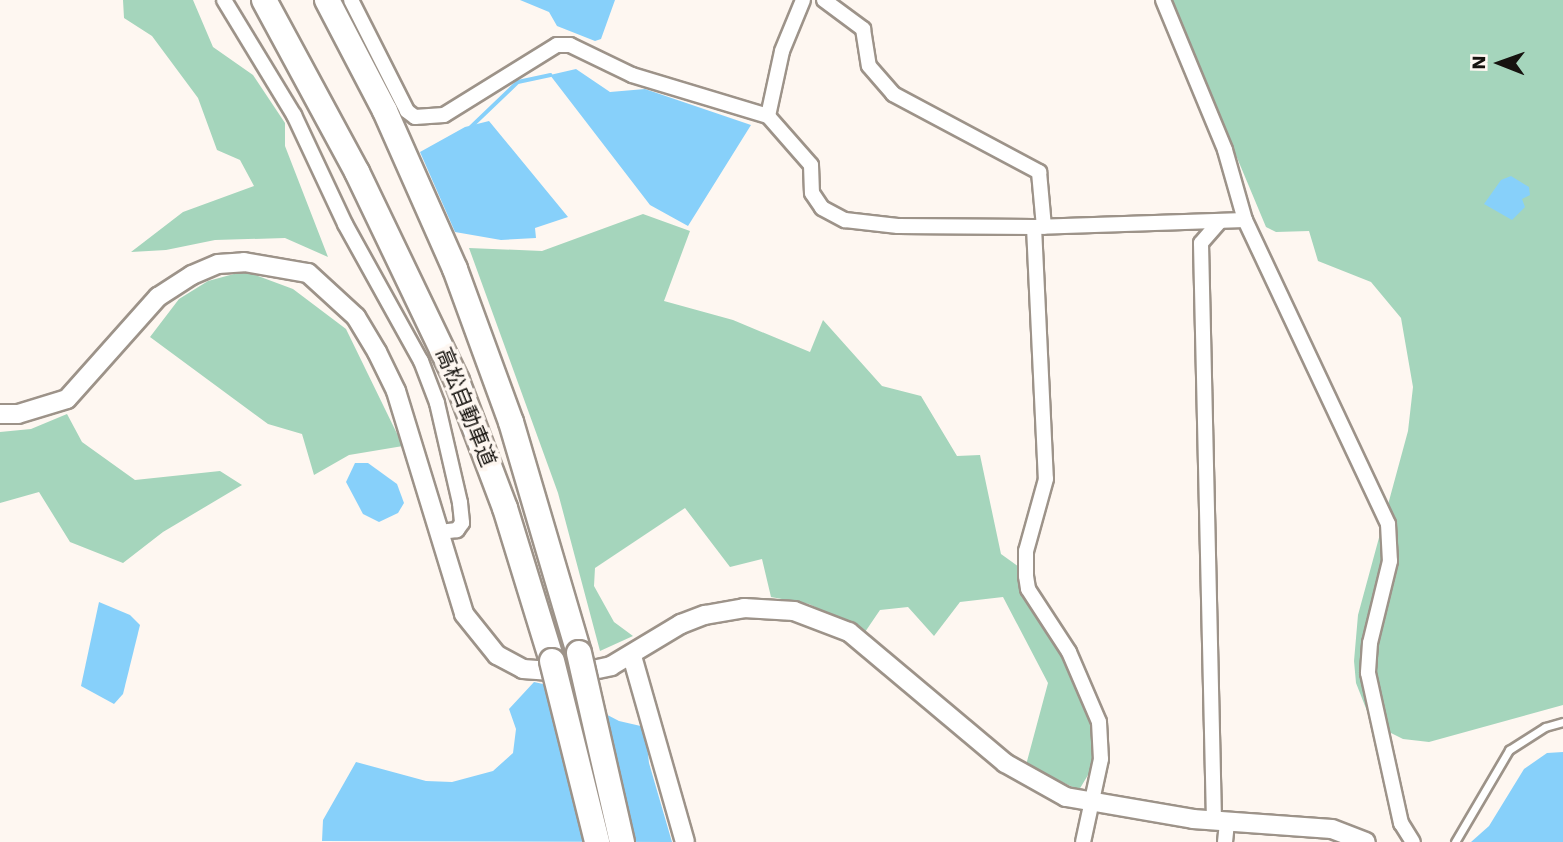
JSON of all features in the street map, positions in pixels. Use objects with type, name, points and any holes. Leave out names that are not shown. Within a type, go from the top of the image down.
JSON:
[{"type":"highway","name":"高松自動車道","points":[[264,0],[410,276],[457,381],[505,508],[552,661],[597,842]]},
{"type":"highway","name":"高松自動車道","points":[[327,0],[385,111],[455,269],[511,422],[579,653],[622,842]]},
{"type":"street","points":[[224,0],[293,114],[345,224],[421,361],[437,403],[460,503],[462,523],[457,530],[440,532]]},
{"type":"street","points":[[351,0],[407,111],[415,117],[444,115],[556,45],[570,45],[632,75],[768,117],[811,165],[812,193],[822,208],[845,220],[898,226],[1039,227],[1245,220]]},
{"type":"street","points":[[768,117],[782,51],[803,0]]},
{"type":"street","points":[[824,0],[863,29],[869,66],[893,94],[1039,172],[1046,479],[1026,551],[1026,576],[1028,589],[1069,652],[1099,722],[1101,759],[1088,801],[1083,842]]},
{"type":"street","points":[[1163,0],[1226,150],[1245,220],[1388,524],[1390,561],[1370,643],[1368,673],[1401,823],[1413,842]]},
{"type":"street","points":[[1220,221],[1201,243],[1220,822],[1225,842]]},
{"type":"street","points":[[0,414],[18,414],[67,399],[158,297],[192,275],[218,264],[244,262],[308,273],[356,317],[396,391],[464,614],[497,655],[523,669],[579,673],[611,666],[632,656],[681,624],[727,610],[766,608],[813,616],[872,648],[1024,776],[1066,797],[1220,822],[1304,825],[1366,842]]},
{"type":"street","points":[[632,656],[685,842]]},
{"type":"lane","points":[[1455,842],[1509,750],[1545,727],[1563,723]]},
{"type":"green space","points":[[123,0],[193,0],[213,47],[253,75],[285,123],[285,146],[328,257],[285,238],[215,240],[166,250],[131,252],[183,212],[254,186],[240,160],[217,150],[198,98],[152,36],[124,18]]},
{"type":"green space","points":[[1171,0],[1563,0],[1563,705],[1429,742],[1403,739],[1385,730],[1367,711],[1356,683],[1354,661],[1358,615],[1408,431],[1413,387],[1401,318],[1371,282],[1318,261],[1309,231],[1276,232],[1266,227]]},
{"type":"green space","points":[[643,214],[690,231],[664,301],[733,320],[810,352],[823,320],[882,386],[921,396],[957,456],[980,455],[1001,554],[1019,567],[1096,725],[1094,765],[1079,790],[1026,765],[1048,683],[1003,597],[960,602],[934,636],[908,607],[880,610],[865,632],[809,604],[771,597],[762,559],[730,567],[685,508],[595,568],[594,586],[614,622],[633,636],[600,651],[558,493],[469,248],[542,251]]},
{"type":"green space","points":[[245,271],[293,289],[346,329],[403,446],[349,455],[314,475],[302,434],[268,424],[150,337],[179,299],[208,281]]},
{"type":"green space","points":[[67,414],[82,442],[135,480],[220,471],[242,485],[163,532],[123,563],[70,542],[39,492],[0,503],[0,432],[31,429]]},
{"type":"water","points":[[520,0],[615,0],[601,39],[595,41],[557,26],[549,12]]},
{"type":"water","points":[[576,69],[610,92],[645,89],[751,125],[688,226],[650,205],[550,75]]},
{"type":"water","points":[[489,121],[568,217],[535,228],[536,238],[501,240],[455,232],[420,152],[465,127]]},
{"type":"water","points":[[1511,176],[1529,187],[1530,195],[1522,199],[1525,207],[1512,220],[1484,204],[1501,180]]},
{"type":"water","points":[[355,463],[368,463],[397,484],[404,503],[398,513],[379,522],[363,514],[346,482]]},
{"type":"water","points":[[99,602],[130,615],[140,625],[123,694],[114,704],[81,686]]},
{"type":"water","points":[[534,682],[552,686],[619,721],[645,727],[649,763],[672,842],[322,841],[323,820],[356,762],[426,781],[452,782],[493,771],[513,753],[516,729],[509,709]]},
{"type":"water","points":[[1563,752],[1563,842],[1471,842],[1489,826],[1524,769],[1547,753]]},
{"type":"waterway","points":[[471,127],[518,82],[550,75]]}]
